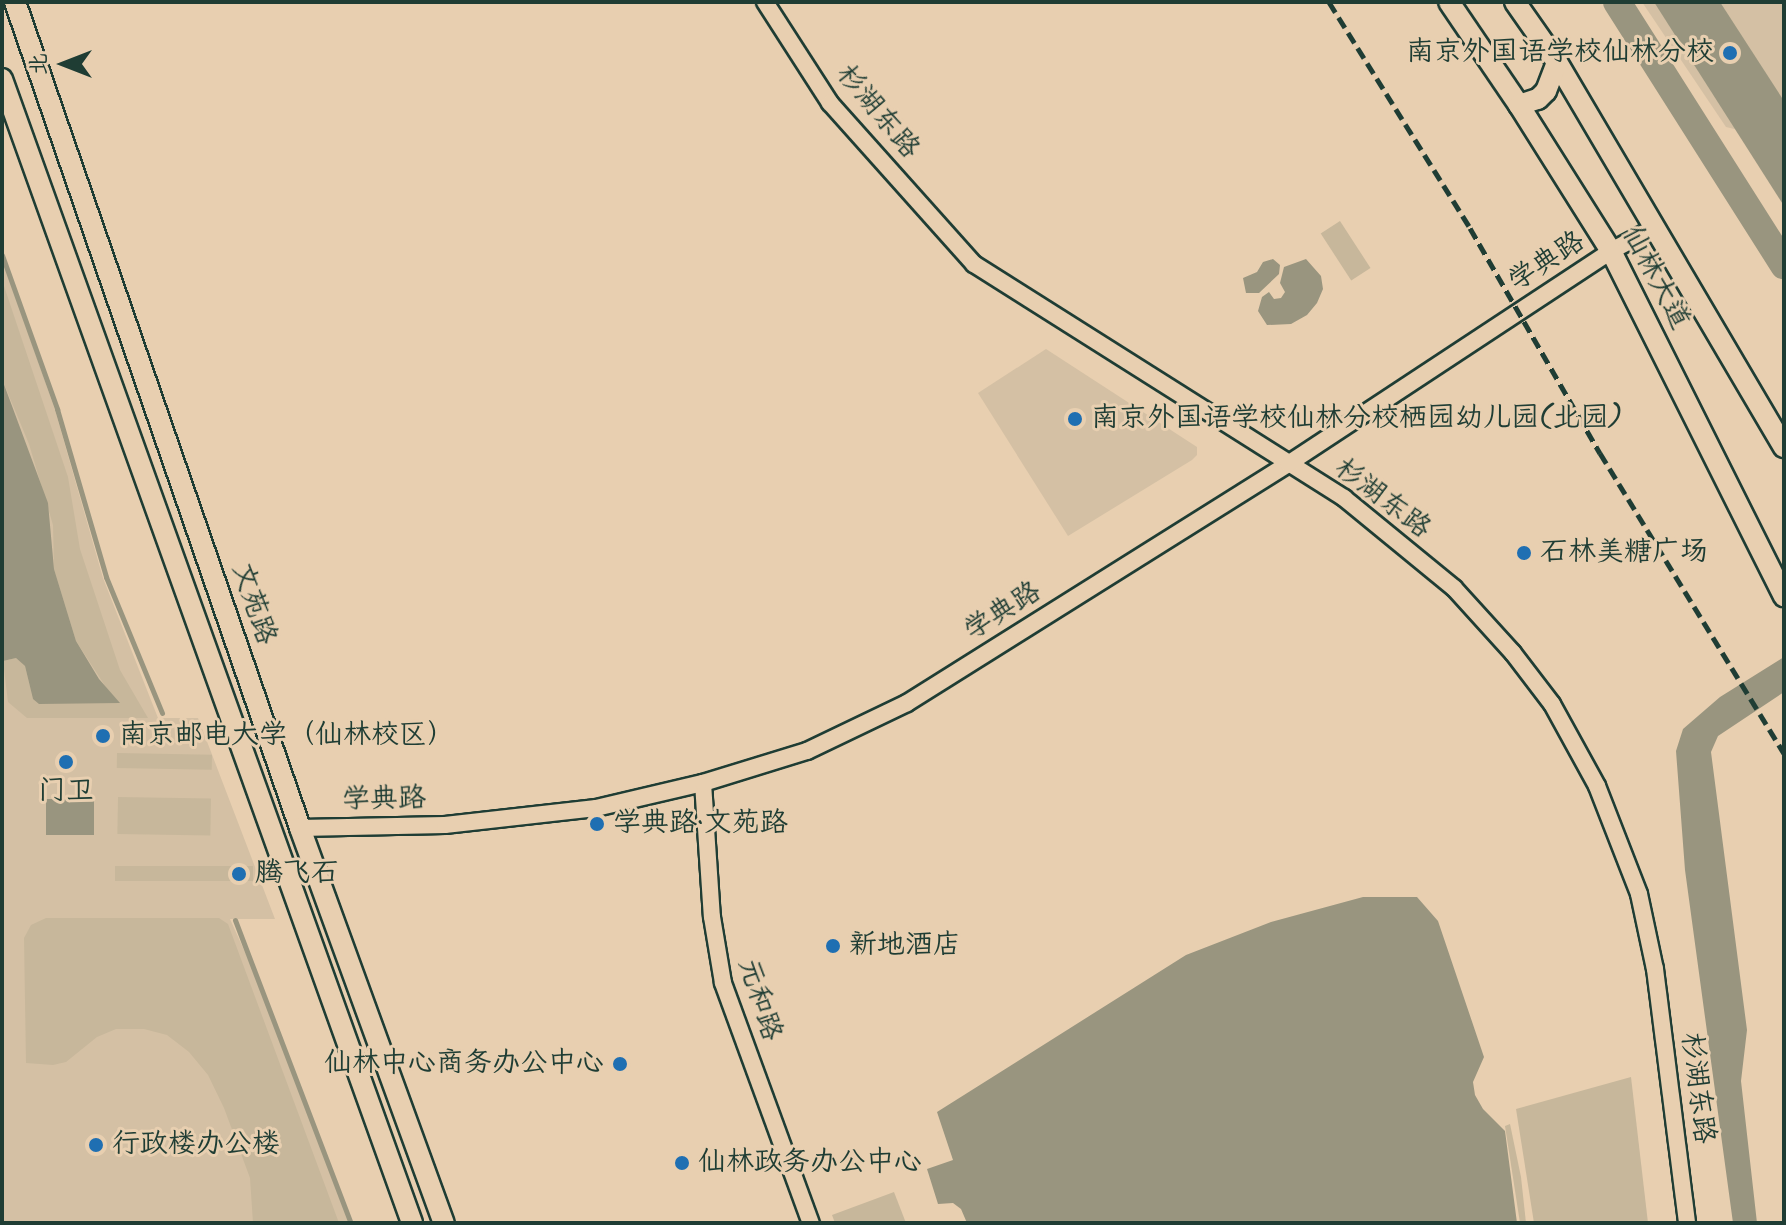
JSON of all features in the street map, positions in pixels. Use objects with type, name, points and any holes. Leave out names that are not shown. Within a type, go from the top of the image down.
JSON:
[{"type":"main road","name":"文苑路","points":[[15,2],[300,828],[444,1223]]},
{"type":"main road","name":"仙林大道","points":[[1449,2],[1519,105],[1611,251],[1784,596]]},
{"type":"main road","name":"仙林大道","points":[[1515,2],[1557,62],[1784,447]]},
{"type":"main road","points":[[1519,105],[1538,99],[1546,91],[1557,62]]},
{"type":"main road","points":[[2,79],[412,1223]]},
{"type":"street","name":"杉湖东路","points":[[765,2],[830,103],[974,264],[1344,498],[1454,588],[1513,653],[1552,704],[1597,786],[1639,894],[1655,969],[1687,1223]]},
{"type":"street","name":"学典路","points":[[300,828],[445,825],[596,808],[703,783],[807,751],[907,703],[1288,464],[1611,251],[1654,228]]},
{"type":"street","name":"元和路","points":[[703,783],[712,917],[723,983],[811,1223]]},
{"type":"shaded area","name":"南京外国语学校仙林分校","points":[[1642,2],[1784,2],[1784,114],[1747,132],[1726,127]]},
{"type":"shaded area","name":"南京外国语学校仙林分校","points":[[1654,2],[1720,2],[1784,101],[1784,206]]},
{"type":"shaded area","points":[[1340,221],[1370,268],[1351,280],[1321,234]]},
{"type":"shaded area","name":"南京邮电大学（仙林校区）","points":[[2,258],[55,410],[103,578],[158,718],[198,718],[275,919],[230,919],[273,1014],[351,1223],[2,1223]]},
{"type":"shaded area","points":[[1273,259],[1280,265],[1279,274],[1259,293],[1246,293],[1243,278],[1257,272],[1263,262]]},
{"type":"shaded area","points":[[1306,259],[1321,276],[1323,289],[1317,303],[1307,315],[1291,324],[1267,325],[1258,311],[1262,297],[1269,292],[1274,299],[1281,298],[1285,292],[1280,283],[1284,267]]},
{"type":"shaded area","points":[[2,280],[68,477],[80,549],[120,670],[148,718],[27,718],[8,702],[3,661],[16,658],[25,666],[33,699],[111,695],[76,641],[54,569],[53,525],[29,444],[2,379]]},
{"type":"shaded area","name":"南京外国语学校仙林分校栖园幼儿园(北园)","points":[[1046,349],[1197,447],[1197,455],[1192,460],[1068,536],[978,393]]},
{"type":"shaded area","points":[[2,379],[48,503],[54,569],[76,641],[99,679],[120,703],[39,704],[33,699],[25,666],[16,658],[3,661]]},
{"type":"shaded area","points":[[1784,657],[1784,692],[1718,736],[1711,752],[1747,1030],[1741,1081],[1757,1223],[1733,1223],[1685,870],[1676,751],[1683,729],[1720,697]]},
{"type":"shaded area","points":[[117,753],[212,755],[212,770],[117,768]]},
{"type":"shaded area","points":[[118,797],[211,799],[210,836],[117,834]]},
{"type":"shaded area","points":[[46,799],[94,799],[94,835],[46,835]]},
{"type":"shaded area","points":[[115,866],[253,866],[253,881],[115,881]]},
{"type":"shaded area","points":[[1363,897],[1417,897],[1438,921],[1484,1057],[1473,1082],[1475,1095],[1483,1109],[1505,1131],[1517,1223],[967,1223],[961,1209],[953,1203],[938,1204],[927,1169],[953,1160],[937,1112],[1186,955],[1271,922]]},
{"type":"shaded area","points":[[46,918],[219,918],[228,924],[339,1223],[253,1223],[250,1178],[224,1108],[208,1075],[189,1052],[167,1035],[144,1029],[116,1029],[97,1037],[66,1062],[53,1065],[26,1063],[24,938],[31,925]]},
{"type":"shaded area","points":[[1631,1077],[1648,1223],[1534,1223],[1516,1109]]},
{"type":"shaded area","points":[[1510,1124],[1521,1177],[1526,1223],[1520,1223],[1505,1126]]},
{"type":"shaded area","points":[[894,1192],[906,1223],[835,1223],[832,1215]]},
{"type":"waterway","points":[[1617,2],[1784,265]]},
{"type":"waterway","points":[[2,255],[57,409],[106,577],[162,713]]},
{"type":"waterway","points":[[235,920],[351,1223]]},
{"type":"railway","points":[[1329,2],[1470,228],[1600,453],[1784,753]]},
{"type":"place","name":"南京外国语学校仙林分校","points":[[1730,53]]},
{"type":"place","name":"南京外国语学校仙林分校栖园幼儿园(北园)","points":[[1075,419]]},
{"type":"place","name":"石林美糖广场","points":[[1524,553]]},
{"type":"place","name":"南京邮电大学（仙林校区）","points":[[103,736]]},
{"type":"place","name":"门卫","points":[[66,762]]},
{"type":"place","name":"学典路·文苑路","points":[[597,824]]},
{"type":"place","name":"腾飞石","points":[[239,874]]},
{"type":"place","name":"新地酒店","points":[[833,946]]},
{"type":"place","name":"仙林中心商务办公中心","points":[[620,1064]]},
{"type":"place","name":"行政楼办公楼","points":[[96,1145]]},
{"type":"place","name":"仙林政务办公中心","points":[[682,1163]]}]
